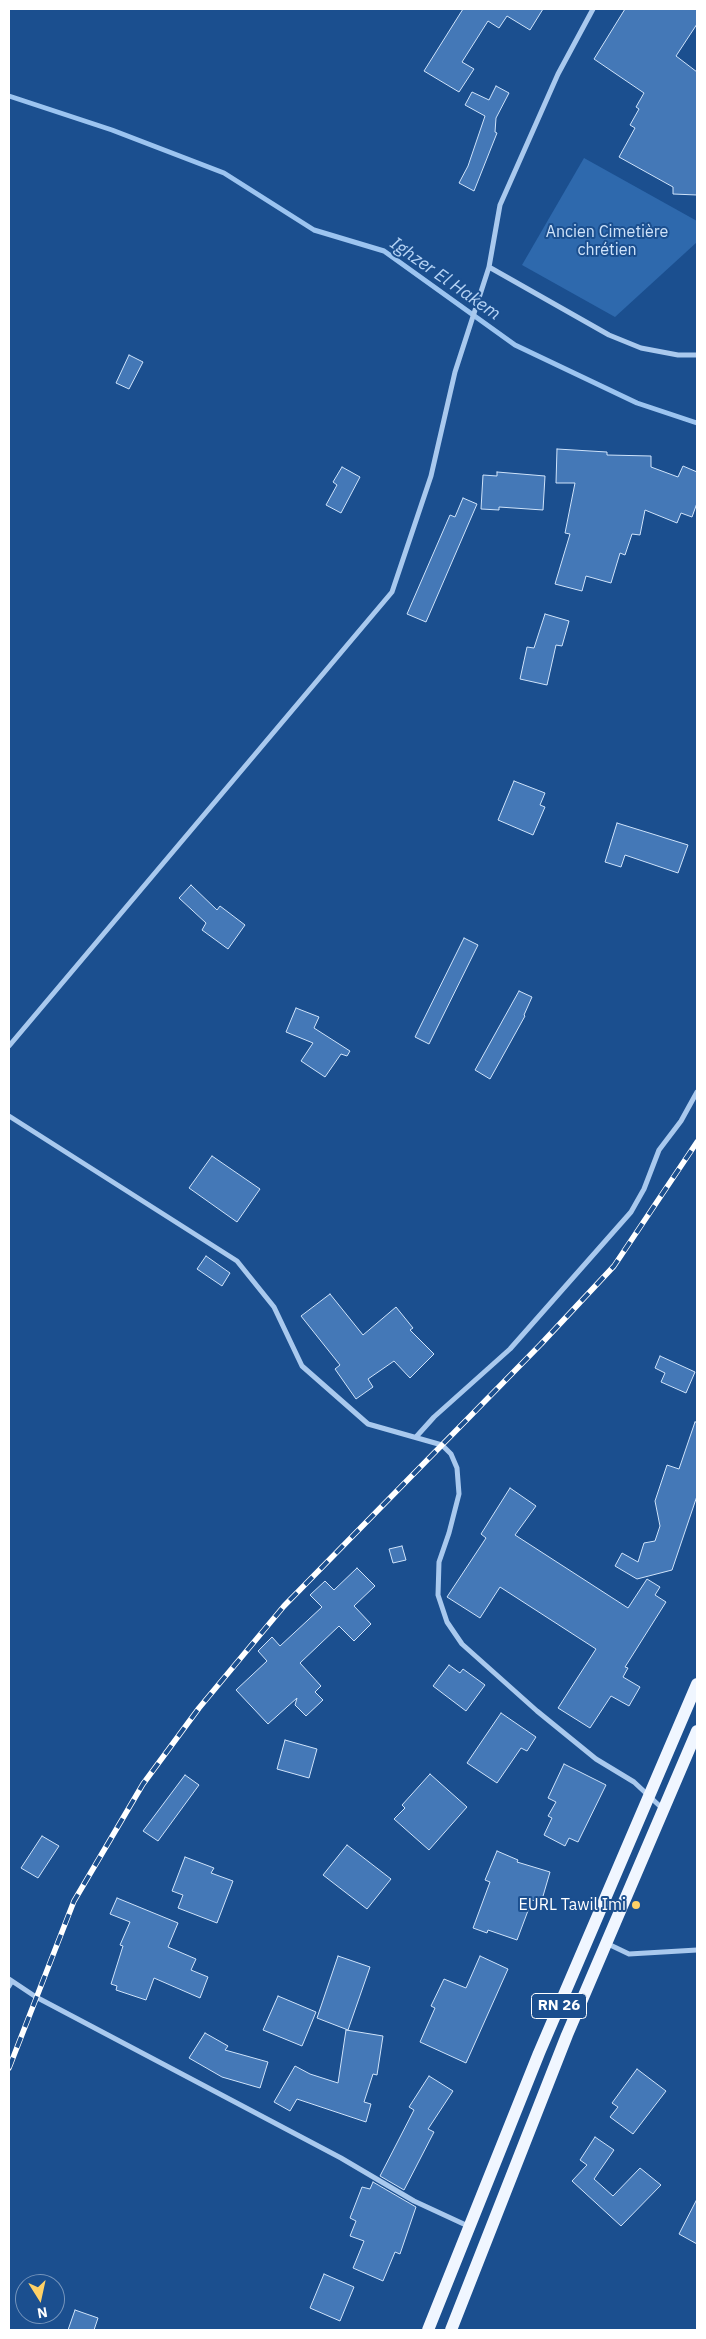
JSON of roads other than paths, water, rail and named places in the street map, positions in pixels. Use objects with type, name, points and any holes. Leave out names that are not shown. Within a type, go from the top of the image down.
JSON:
[{"type":"main road","name":"RN 26","points":[[428,2330],[468,2226],[539,2053],[697,1684]]},
{"type":"main road","name":"RN 26","points":[[451,2330],[567,2035],[697,1731]]},
{"type":"street","points":[[9,1046],[392,592],[431,476],[455,372],[489,267],[500,205],[558,74],[593,9]]},
{"type":"street","points":[[489,267],[609,335],[641,348],[678,355],[697,355]]},
{"type":"street","points":[[416,1437],[434,1417],[510,1349],[631,1212],[644,1189],[659,1150],[681,1121],[697,1092]]},
{"type":"street","points":[[9,1116],[237,1261],[274,1307],[302,1366],[368,1424],[442,1445],[451,1454],[457,1468],[459,1494],[439,1562],[438,1595],[447,1622],[462,1644],[561,1732],[596,1760],[634,1782],[664,1810]]},
{"type":"street","points":[[606,1943],[629,1954],[697,1950]]},
{"type":"street","points":[[10,1980],[36,1997],[341,2158],[414,2202],[468,2226]]},
{"type":"lane","points":[[9,1988],[10,1980]]},
{"type":"waterway","name":"Ighzer El Hakem","points":[[9,96],[112,130],[224,173],[314,230],[384,251],[515,345],[637,403],[697,423]]},
{"type":"railway","points":[[9,2068],[74,1901],[143,1784],[199,1708],[284,1606],[541,1344],[614,1266],[697,1142]]},
{"type":"place","name":"EURL Tawil Imi","points":[[636,1905]]},
{"type":"park label","name":"Ancien Cimetière chrétien","points":[[607,241]]}]
